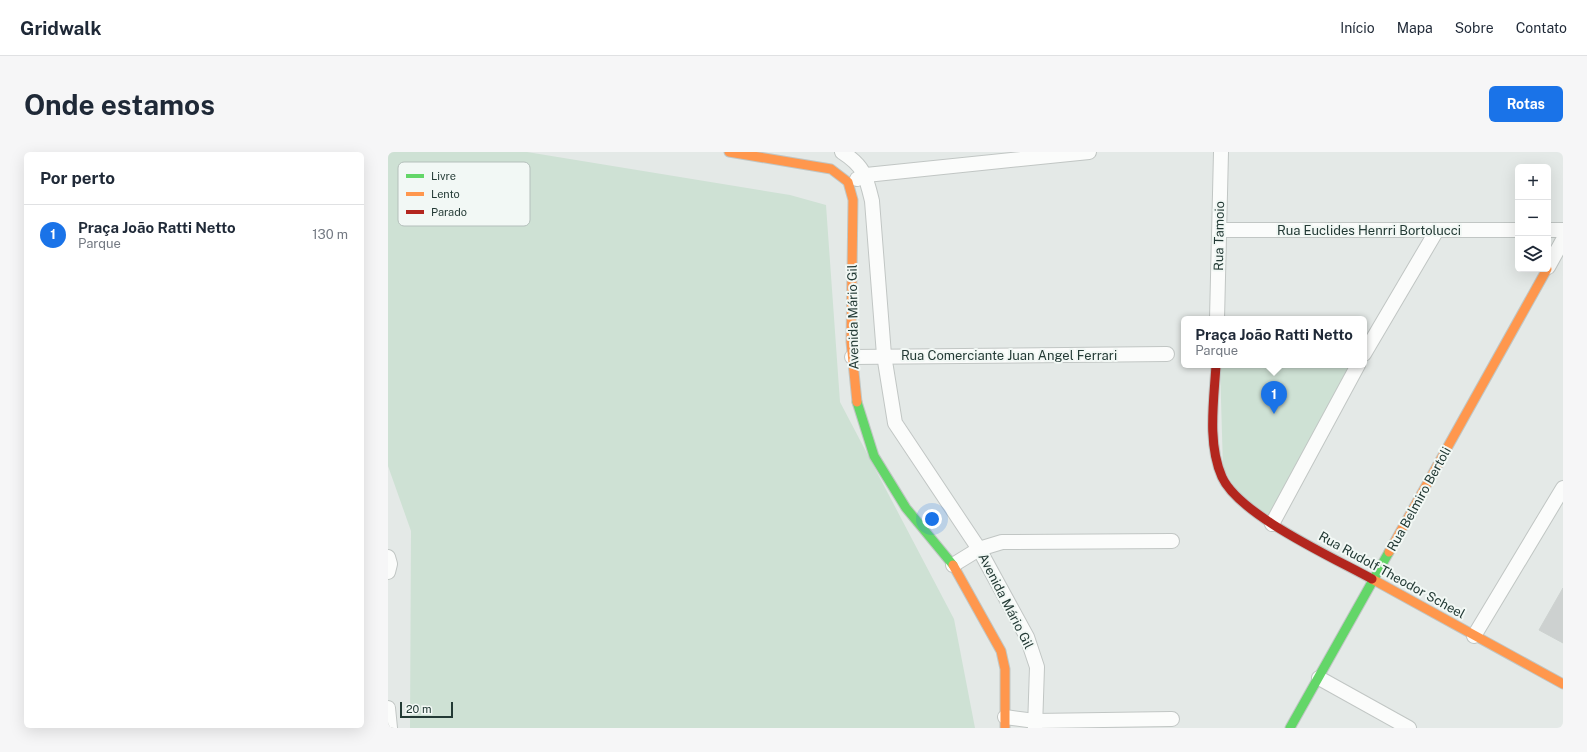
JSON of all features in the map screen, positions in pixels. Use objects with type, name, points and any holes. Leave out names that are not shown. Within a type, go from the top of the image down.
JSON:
[{"type":"street","points":[[729,152],[831,169],[848,182],[866,175],[1089,152]]},
{"type":"street","name":"Avenida Mário Gil","points":[[842,152],[852,159],[866,175],[872,200],[884,355],[895,423],[979,549],[1027,637],[1037,667],[1035,725]]},
{"type":"street","name":"Rua Tamoio","points":[[1218,316],[1220,152]]},
{"type":"street","name":"Avenida Mário Gil","points":[[848,182],[853,200],[852,357],[858,408],[874,456],[906,508],[953,565],[1001,651],[1005,669],[1005,723]]},
{"type":"street","name":"Rua Euclides Henrri Bortolucci","points":[[1220,230],[1515,230]]},
{"type":"street","points":[[1367,348],[1437,230]]},
{"type":"street","points":[[1551,230],[1563,230]]},
{"type":"street","name":"Rua Belmiro Bertoli","points":[[1551,262],[1563,240]]},
{"type":"street","name":"Rua Belmiro Bertoli","points":[[1290,728],[1546,272]]},
{"type":"street","name":"Rua Comerciante Juan Angel Ferrari","points":[[852,357],[884,355],[1167,354]]},
{"type":"street","name":"Rua Rudolf Theodor Scheel","points":[[1216,368],[1214,409],[1216,450],[1220,474],[1228,488],[1238,499],[1272,524],[1563,684]]},
{"type":"street","points":[[1272,524],[1356,368]]},
{"type":"street","points":[[1474,636],[1563,488]]},
{"type":"street","points":[[953,565],[979,549],[1002,542],[1172,541]]},
{"type":"street","points":[[388,557],[390,564],[388,572]]},
{"type":"street","points":[[1319,678],[1409,728]]},
{"type":"street","points":[[388,708],[390,728]]},
{"type":"street","points":[[1005,723],[1035,725],[1172,719]]},
{"type":"green space","points":[[388,152],[527,152],[790,195],[826,205],[840,402],[954,619],[975,728],[410,728],[411,531],[388,466]]},
{"type":"green space","points":[[1220,368],[1349,368],[1272,518],[1238,493],[1223,468]]},
{"type":"building","points":[[1563,588],[1563,643],[1539,630]]},
{"type":"traffic: fast","points":[[857,402],[874,456],[906,508],[953,565]]},
{"type":"traffic: fast","points":[[1290,728],[1389,552]]},
{"type":"traffic: slow","points":[[729,152],[831,169],[848,182],[853,200],[851,342],[857,402]]},
{"type":"traffic: slow","points":[[1389,552],[1545,272]]},
{"type":"traffic: slow","points":[[953,565],[1001,651],[1005,669],[1005,728]]},
{"type":"traffic: slow","points":[[1372,579],[1563,684]]},
{"type":"traffic: jam","points":[[1216,368],[1213,407],[1214,450],[1222,477],[1232,491],[1247,506],[1289,534],[1312,548],[1372,579]]},
{"type":"place","name":"Praça João Ratti Netto","points":[[1274,414]]}]
